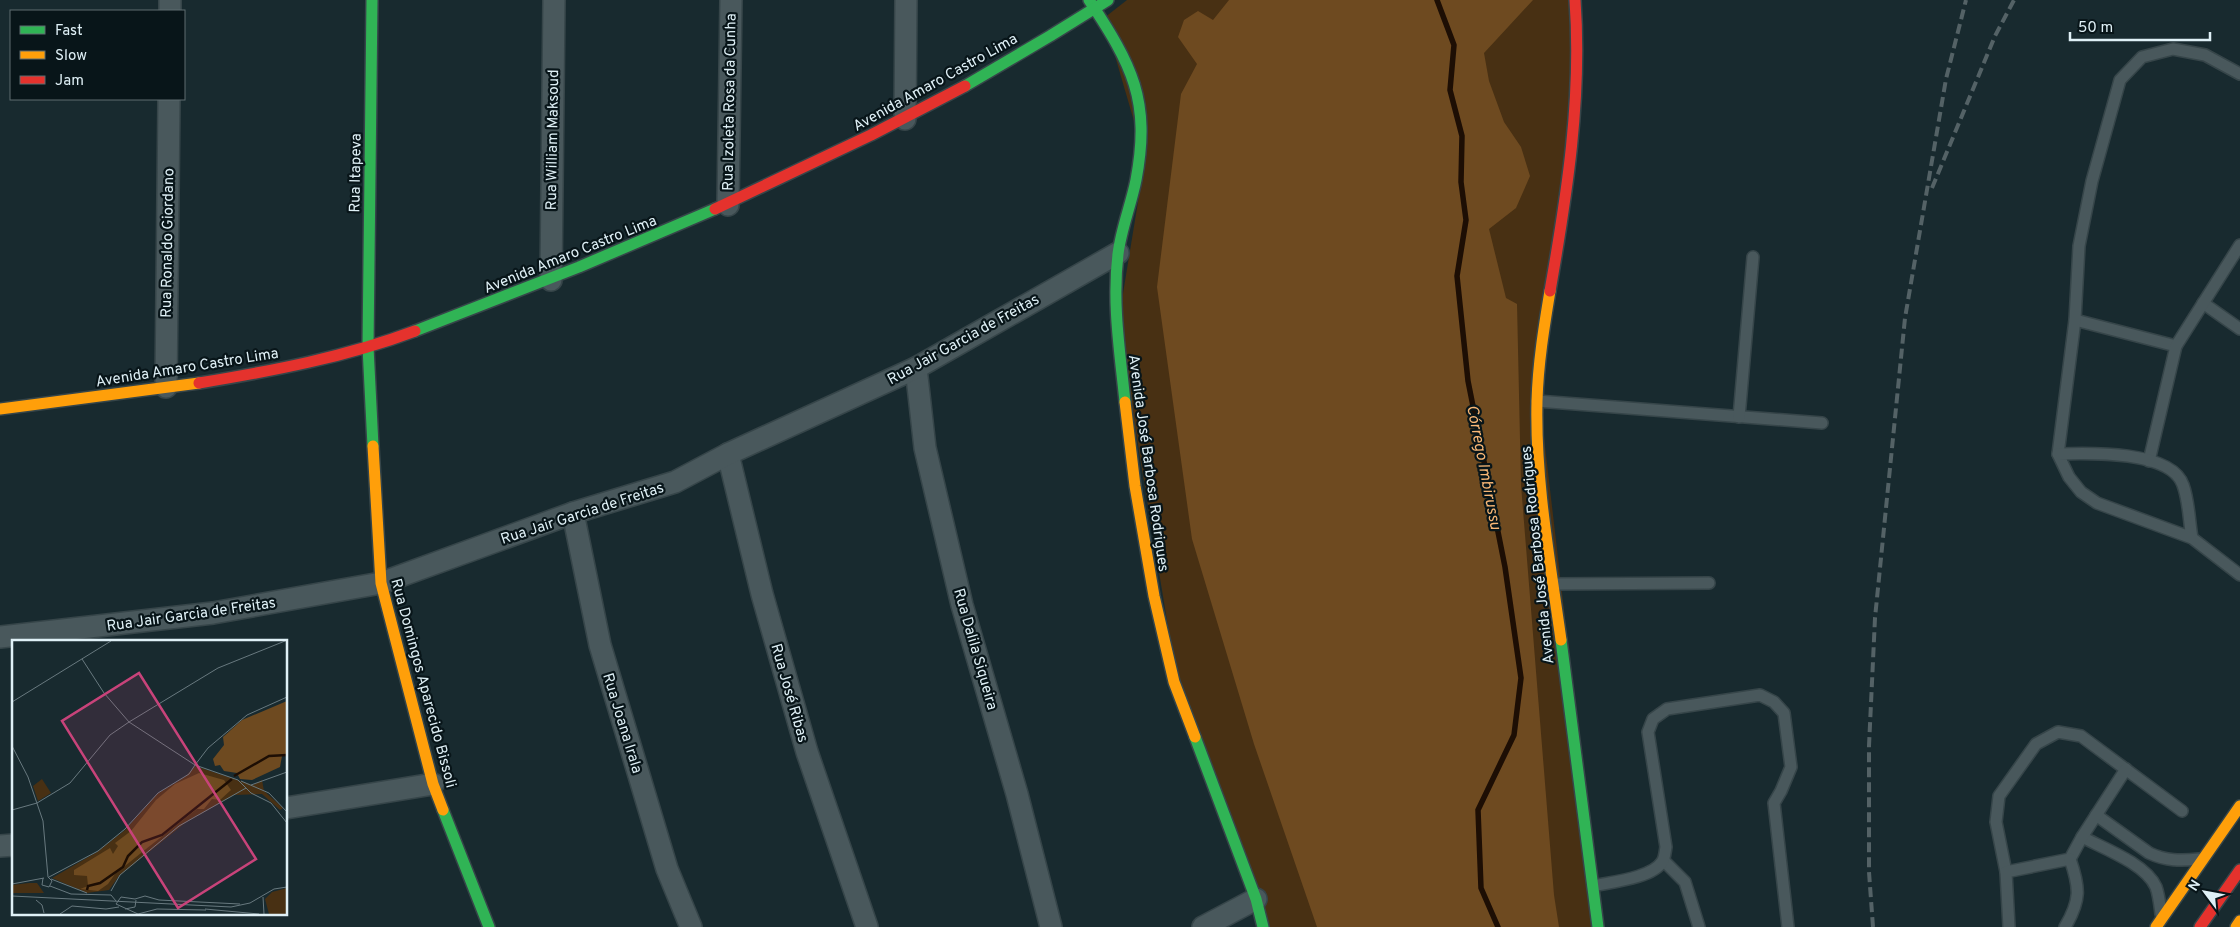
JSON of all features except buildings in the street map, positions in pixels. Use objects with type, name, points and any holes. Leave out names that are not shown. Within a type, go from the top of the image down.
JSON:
[{"type":"street","name":"Rua Itapeva","points":[[368,347],[372,0]]},
{"type":"street","name":"Rua William Maksoud","points":[[551,280],[554,0]]},
{"type":"street","name":"Rua Izoleta Rosa da Cunha","points":[[728,205],[731,0]]},
{"type":"street","points":[[905,119],[906,0]]},
{"type":"street","name":"Avenida Amaro Castro Lima","points":[[0,409],[166,387],[268,371],[368,347],[551,280],[728,205],[905,119],[985,74],[1092,4],[1108,0]]},
{"type":"street","name":"Avenida José Barbosa Rodrigues","points":[[1576,0],[1578,74],[1574,138],[1542,342],[1537,401],[1541,482],[1598,927]]},
{"type":"street","name":"Avenida José Barbosa Rodrigues","points":[[1092,4],[1116,41],[1134,78],[1141,111],[1141,147],[1136,181],[1118,252],[1115,312],[1134,486],[1154,596],[1174,682],[1256,899],[1263,927]]},
{"type":"street","name":"Rua Ronaldo Giordano","points":[[166,387],[169,100]]},
{"type":"street","name":"Rua Jair Garcia de Freitas","points":[[0,637],[213,613],[380,583],[573,513],[675,482],[728,454],[916,368],[1118,252]]},
{"type":"street","name":"Rua Domingos Aparecido Bissoli","points":[[368,347],[380,583],[433,784],[489,927]]},
{"type":"street","name":"Rua Dalila Siqueira","points":[[916,368],[925,448],[962,606],[1017,794],[1051,927]]},
{"type":"street","name":"Rua José Ribas","points":[[728,454],[762,594],[807,752],[867,927]]},
{"type":"street","name":"Rua Joana Irala","points":[[573,513],[600,645],[667,869],[691,927]]},
{"type":"street","points":[[288,808],[433,784]]},
{"type":"street","points":[[2159,923],[2240,806]]},
{"type":"street","points":[[2200,927],[2240,870]]},
{"type":"street","points":[[1203,927],[1256,899]]},
{"type":"street","points":[[2236,927],[2240,921]]},
{"type":"lane","points":[[2240,74],[2205,55],[2173,49],[2142,57],[2120,80],[2092,181],[2078,246],[2075,320],[2058,454],[2069,477],[2081,492],[2098,503],[2192,538],[2240,575]]},
{"type":"lane","points":[[2149,461],[2176,346],[2240,245]]},
{"type":"lane","points":[[1739,417],[1753,257]]},
{"type":"lane","points":[[2203,303],[2240,329]]},
{"type":"lane","points":[[2075,320],[2176,346]]},
{"type":"lane","points":[[1537,401],[1822,424]]},
{"type":"lane","points":[[2058,454],[2127,455],[2174,471],[2183,484],[2192,538]]},
{"type":"lane","points":[[1553,584],[1709,582]]},
{"type":"lane","points":[[1593,886],[1644,874],[1656,869],[1664,861],[1666,847],[1648,732],[1653,719],[1666,709],[1760,695],[1774,702],[1784,713],[1791,767],[1774,803],[1788,927]]},
{"type":"lane","points":[[2009,927],[2006,872],[1996,822],[1999,796],[2036,744],[2058,732],[2081,736],[2182,811]]},
{"type":"lane","points":[[2065,927],[2076,908],[2079,884],[2070,859],[2126,769]]},
{"type":"lane","points":[[2096,815],[2149,853],[2158,857],[2177,861],[2204,859]]},
{"type":"lane","points":[[2082,837],[2136,866],[2149,877],[2156,887],[2159,923]]},
{"type":"lane","points":[[2006,872],[2070,859]]},
{"type":"lane","points":[[1664,861],[1685,882],[1699,927]]},
{"type":"shaded area","points":[[1127,0],[1579,0],[1541,412],[1601,927],[1264,927],[1179,693],[1118,324],[1145,159],[1104,18]]},
{"type":"shaded area","points":[[1229,0],[1533,0],[1484,53],[1489,81],[1504,122],[1521,147],[1530,176],[1516,208],[1489,229],[1506,298],[1517,304],[1521,485],[1554,895],[1559,927],[1317,927],[1254,744],[1192,539],[1157,287],[1181,94],[1197,64],[1178,37],[1184,20],[1198,11],[1213,20]]},
{"type":"waterway","name":"Córrego Imbirussu","points":[[1437,0],[1454,45],[1450,90],[1462,136],[1461,182],[1466,220],[1457,276],[1468,381],[1505,567],[1521,678],[1514,735],[1478,810],[1481,888],[1498,927]]},
{"type":"railway","points":[[1873,927],[1869,872],[1869,746],[1875,618],[1905,318],[1946,79],[1966,0]]},
{"type":"railway","points":[[1932,188],[1995,36],[2014,0]]},
{"type":"traffic: fast","points":[[372,0],[368,347],[373,446]]},
{"type":"traffic: fast","points":[[1089,0],[1117,44],[1127,64],[1139,105],[1141,127],[1136,180],[1119,245],[1116,273],[1117,328],[1125,402]]},
{"type":"traffic: fast","points":[[965,86],[1108,0]]},
{"type":"traffic: fast","points":[[415,331],[579,267],[715,209]]},
{"type":"traffic: fast","points":[[1561,640],[1598,927]]},
{"type":"traffic: fast","points":[[1195,737],[1256,899],[1263,927]]},
{"type":"traffic: fast","points":[[443,810],[489,927]]},
{"type":"traffic: slow","points":[[1550,291],[1539,373],[1537,431],[1544,521],[1561,640]]},
{"type":"traffic: slow","points":[[0,409],[199,383]]},
{"type":"traffic: slow","points":[[1125,402],[1135,486],[1154,596],[1174,682],[1195,737]]},
{"type":"traffic: slow","points":[[373,446],[381,583],[433,784],[443,810]]},
{"type":"traffic: slow","points":[[2156,927],[2240,806]]},
{"type":"traffic: slow","points":[[2236,927],[2240,921]]},
{"type":"traffic: jam","points":[[1550,291],[1562,219],[1575,110],[1577,37],[1575,0]]},
{"type":"traffic: jam","points":[[715,209],[871,135],[965,86]]},
{"type":"traffic: jam","points":[[199,383],[336,356],[415,331]]},
{"type":"traffic: jam","points":[[2200,927],[2240,870]]}]
